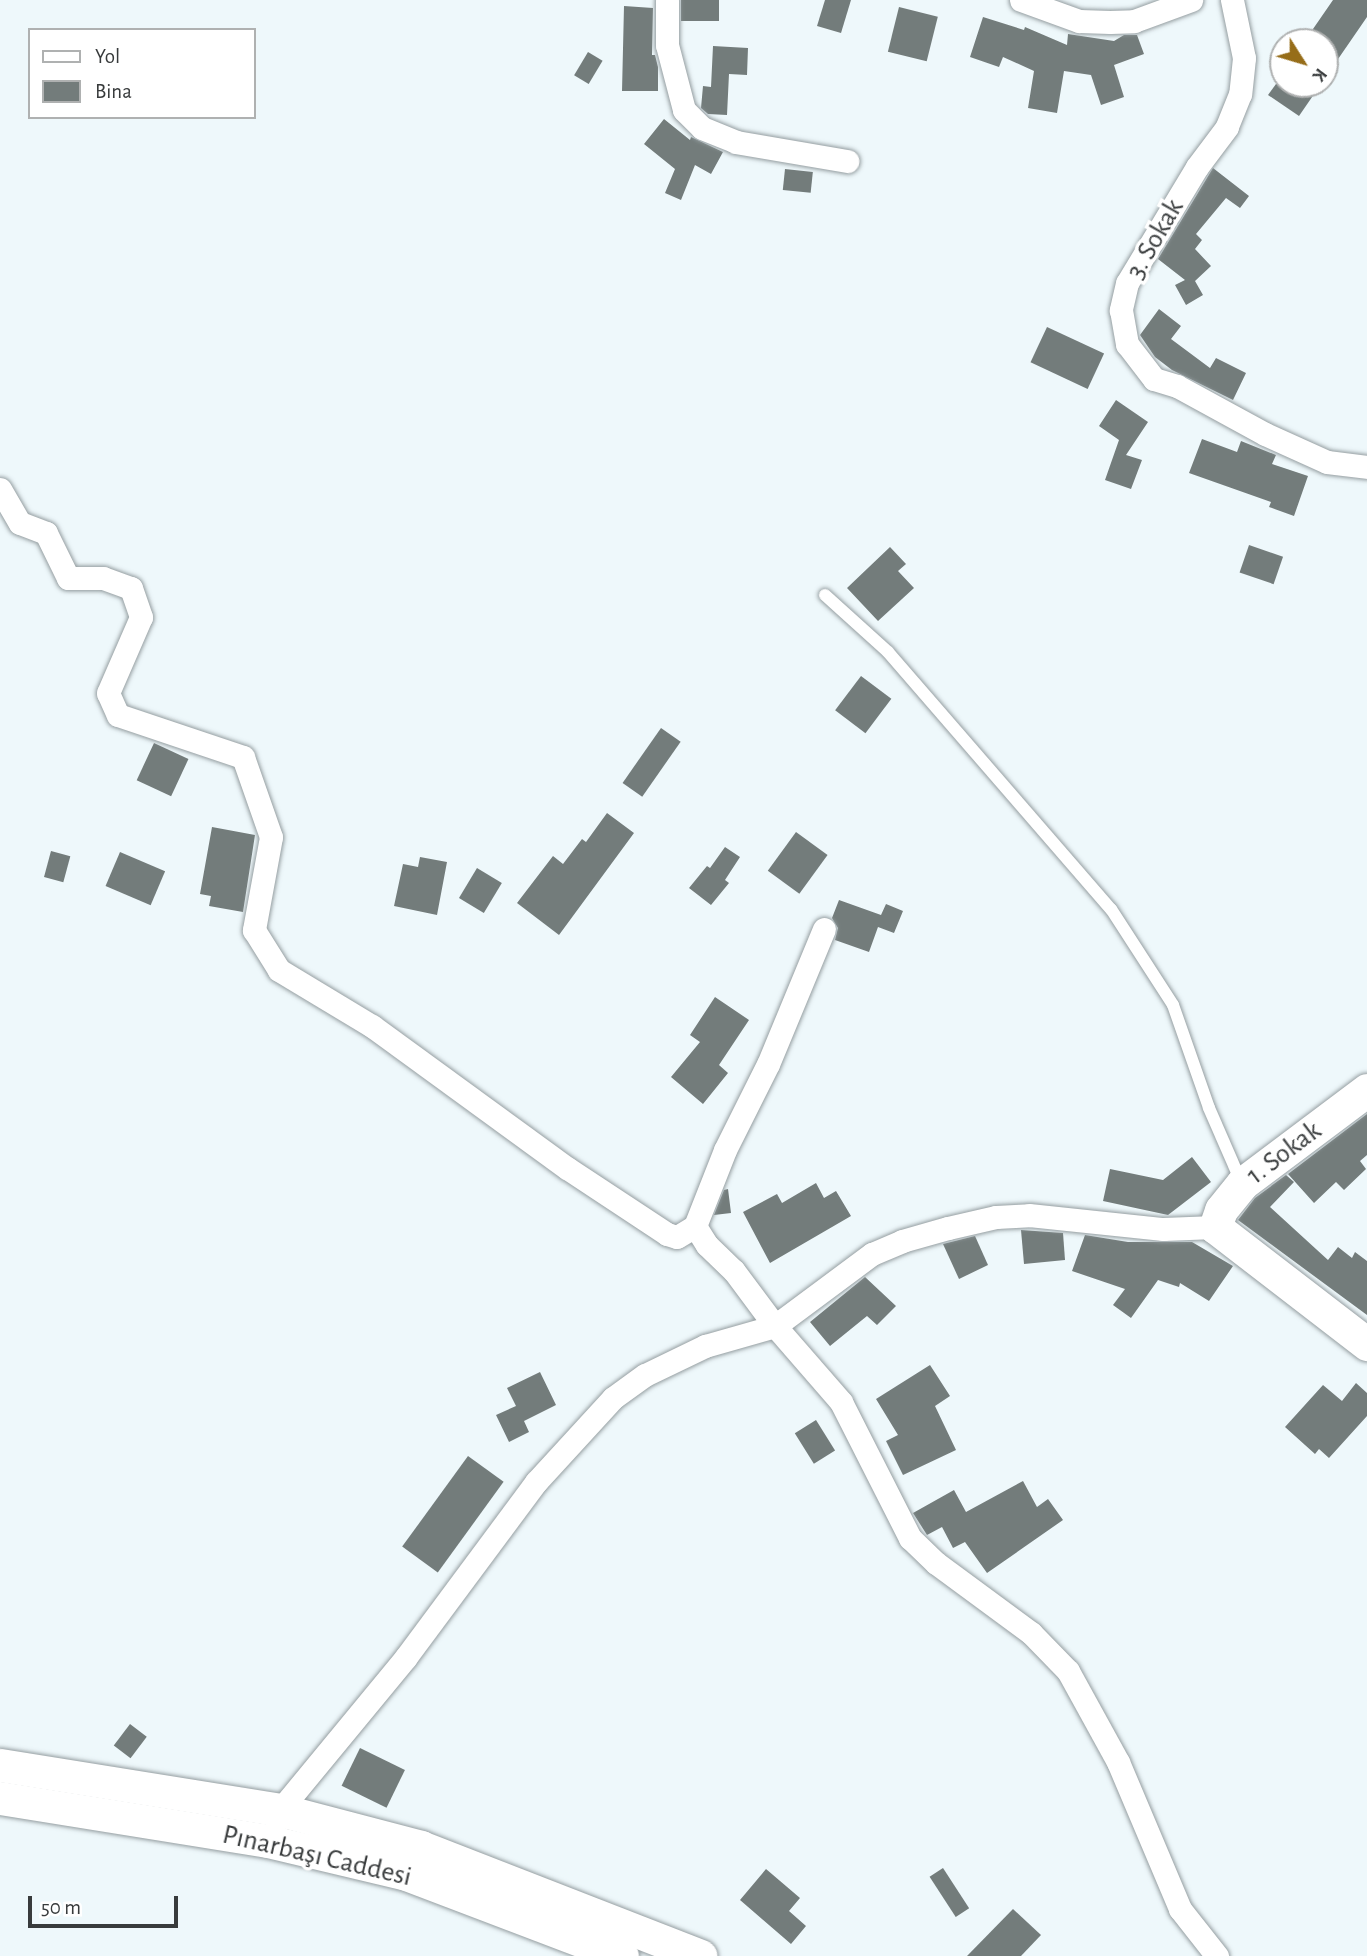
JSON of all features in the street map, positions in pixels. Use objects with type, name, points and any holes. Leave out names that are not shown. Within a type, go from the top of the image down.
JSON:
[{"type":"street","points":[[667,0],[667,45],[684,110],[702,128],[736,142],[846,160]]},
{"type":"street","points":[[1021,0],[1079,20],[1110,22],[1134,21],[1191,0]]},
{"type":"street","name":"3. Sokak","points":[[1232,0],[1244,58],[1240,94],[1227,127],[1197,167],[1128,283],[1121,310],[1127,344],[1154,379],[1177,386],[1245,424],[1327,462],[1367,467]]},
{"type":"street","points":[[0,489],[20,523],[46,533],[68,578],[103,578],[131,588],[141,617],[108,693],[118,715],[243,757],[271,837],[254,930],[279,970],[372,1026],[567,1168],[667,1234],[677,1237],[695,1226],[725,1150],[768,1064],[824,929]]},
{"type":"street","name":"1. Sokak","points":[[1215,1227],[1221,1210],[1242,1184],[1367,1090]]},
{"type":"street","points":[[274,1826],[406,1657],[536,1482],[613,1398],[673,1359],[775,1326],[872,1254],[902,1241],[996,1217],[1029,1215],[1163,1229],[1215,1227],[1367,1344]]},
{"type":"street","points":[[695,1226],[707,1245],[754,1294],[775,1326],[841,1402],[915,1543],[965,1586],[1031,1633],[1068,1671],[1118,1762],[1180,1909],[1217,1956]]},
{"type":"street","points":[[0,1765],[274,1826],[421,1846],[700,1956]]},
{"type":"street","name":"Pınarbaşı Caddesi","points":[[0,1798],[274,1826],[622,1956]]},
{"type":"lane","points":[[825,595],[888,652],[1111,909],[1172,1005],[1209,1108],[1242,1184]]},
{"type":"building","points":[[681,0],[719,0],[719,21],[681,21]]},
{"type":"building","points":[[825,0],[851,0],[841,33],[817,26]]},
{"type":"building","points":[[1333,0],[1367,0],[1367,17],[1339,58],[1339,28],[1314,28]]},
{"type":"building","points":[[624,6],[653,8],[652,55],[655,55],[658,67],[658,91],[622,91]]},
{"type":"building","points":[[899,7],[938,17],[927,61],[888,52]]},
{"type":"building","points":[[983,17],[1024,30],[1025,27],[1067,45],[1068,34],[1114,41],[1124,35],[1137,35],[1144,54],[1114,65],[1124,97],[1101,105],[1091,75],[1064,71],[1057,113],[1028,108],[1034,71],[1003,57],[999,67],[970,57]]},
{"type":"building","points":[[713,46],[748,48],[747,75],[729,74],[727,115],[708,114],[701,108],[703,86],[711,87]]},
{"type":"building","points":[[588,52],[603,61],[589,84],[574,75]]},
{"type":"building","points":[[1272,98],[1311,98],[1299,116]]},
{"type":"building","points":[[664,119],[690,140],[691,137],[723,152],[711,174],[695,165],[681,200],[665,193],[675,169],[644,144]]},
{"type":"building","points":[[1213,168],[1249,196],[1240,208],[1226,198],[1196,234],[1202,240],[1195,249],[1211,266],[1195,281],[1203,295],[1186,305],[1175,285],[1185,280],[1158,259]]},
{"type":"building","points":[[785,169],[813,172],[811,193],[783,190]]},
{"type":"building","points":[[1159,309],[1181,326],[1171,339],[1210,368],[1216,358],[1246,373],[1233,400],[1172,370],[1155,357],[1140,335]]},
{"type":"building","points":[[1047,327],[1104,354],[1088,389],[1031,362]]},
{"type":"building","points":[[1116,400],[1148,422],[1126,455],[1142,460],[1131,489],[1105,480],[1119,440],[1099,426]]},
{"type":"building","points":[[1202,439],[1237,452],[1241,441],[1276,455],[1272,464],[1308,476],[1294,516],[1269,507],[1271,502],[1189,473]]},
{"type":"building","points":[[1249,545],[1283,557],[1274,584],[1240,572]]},
{"type":"building","points":[[890,547],[906,564],[898,571],[914,588],[878,621],[847,588]]},
{"type":"building","points":[[861,676],[891,699],[865,733],[835,710]]},
{"type":"building","points":[[661,728],[681,742],[642,797],[623,783]]},
{"type":"building","points":[[154,743],[188,759],[171,796],[137,780]]},
{"type":"building","points":[[607,813],[634,833],[559,935],[517,903],[553,856],[563,864],[582,839],[586,842]]},
{"type":"building","points":[[212,827],[255,835],[243,912],[209,906],[211,896],[200,894]]},
{"type":"building","points":[[796,832],[828,855],[799,894],[768,871]]},
{"type":"building","points":[[725,847],[740,857],[725,880],[729,883],[711,905],[689,888],[707,866],[710,868]]},
{"type":"building","points":[[51,851],[70,856],[63,882],[44,877]]},
{"type":"building","points":[[120,852],[165,871],[151,905],[106,886]]},
{"type":"building","points":[[420,857],[447,862],[437,915],[394,906],[403,864],[418,867]]},
{"type":"building","points":[[477,868],[502,883],[484,913],[459,898]]},
{"type":"building","points":[[839,900],[881,915],[886,904],[903,911],[894,933],[878,927],[869,952],[835,940],[838,928],[832,918]]},
{"type":"building","points":[[715,997],[749,1020],[719,1065],[728,1073],[703,1104],[671,1077],[700,1042],[690,1035]]},
{"type":"building","points":[[1367,1114],[1367,1155],[1360,1161],[1366,1169],[1344,1190],[1336,1182],[1314,1203],[1288,1174]]},
{"type":"building","points":[[1192,1157],[1211,1182],[1168,1215],[1103,1201],[1110,1169],[1163,1180]]},
{"type":"building","points":[[1286,1175],[1294,1182],[1270,1207],[1328,1260],[1338,1247],[1352,1258],[1355,1252],[1367,1261],[1367,1315],[1238,1220],[1255,1198]]},
{"type":"building","points":[[816,1183],[824,1198],[836,1191],[851,1216],[770,1263],[743,1212],[777,1194],[782,1203]]},
{"type":"building","points":[[728,1189],[731,1213],[714,1215],[724,1190]]},
{"type":"building","points":[[1021,1230],[1063,1233],[1065,1260],[1024,1264]]},
{"type":"building","points":[[1085,1235],[1128,1242],[1192,1242],[1233,1266],[1209,1301],[1180,1283],[1179,1287],[1158,1280],[1131,1318],[1113,1305],[1125,1289],[1072,1271]]},
{"type":"building","points":[[975,1236],[988,1265],[959,1279],[943,1244]]},
{"type":"building","points":[[865,1277],[896,1306],[877,1325],[867,1316],[830,1346],[810,1322]]},
{"type":"building","points":[[930,1365],[950,1396],[935,1406],[956,1450],[903,1475],[886,1441],[898,1435],[876,1399]]},
{"type":"building","points":[[540,1372],[556,1405],[524,1421],[529,1432],[509,1442],[496,1415],[516,1406],[507,1388]]},
{"type":"building","points":[[1356,1383],[1367,1393],[1367,1416],[1329,1458],[1319,1449],[1315,1454],[1285,1427],[1323,1385],[1342,1401]]},
{"type":"building","points":[[816,1420],[835,1451],[814,1464],[795,1433]]},
{"type":"building","points":[[468,1456],[504,1482],[438,1572],[402,1547]]},
{"type":"building","points":[[1023,1481],[1037,1507],[1048,1499],[1063,1520],[987,1573],[965,1542],[953,1548],[942,1527],[927,1535],[913,1513],[954,1490],[966,1512]]},
{"type":"building","points":[[130,1724],[147,1737],[131,1758],[114,1746]]},
{"type":"building","points":[[360,1748],[405,1770],[387,1808],[342,1786]]},
{"type":"building","points":[[943,1868],[969,1908],[956,1917],[930,1877]]},
{"type":"building","points":[[766,1869],[800,1898],[789,1911],[806,1926],[791,1944],[740,1900]]},
{"type":"building","points":[[1013,1909],[1041,1935],[1021,1956],[967,1956]]}]
